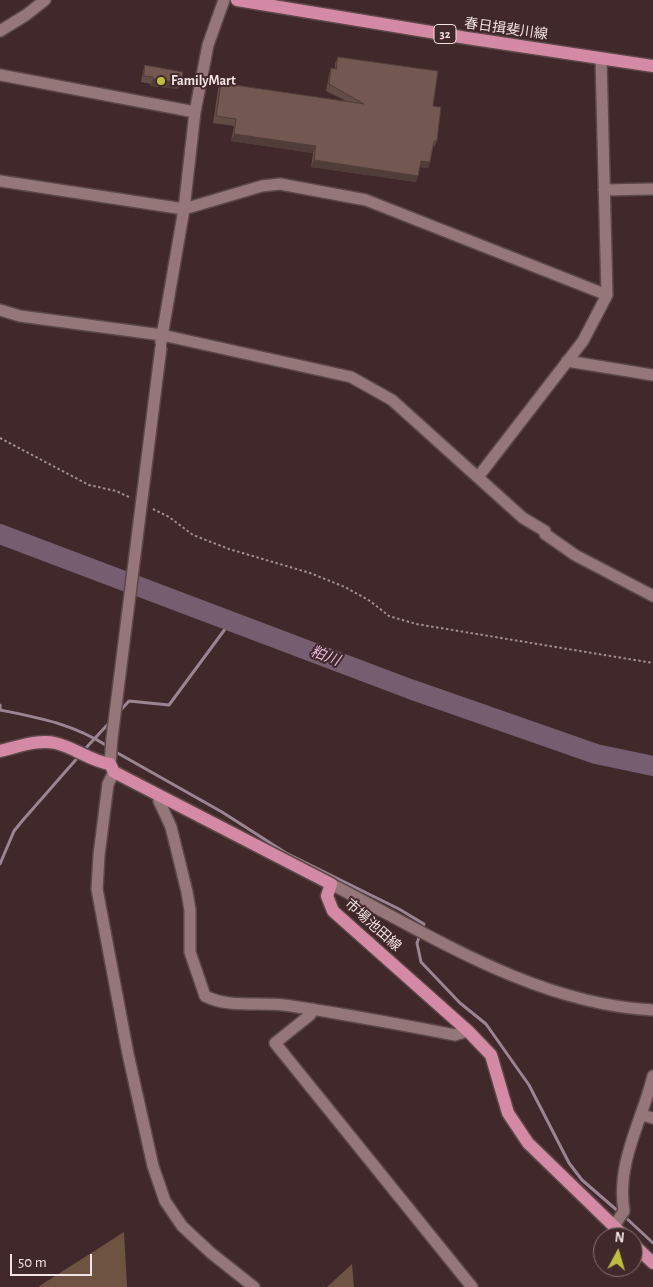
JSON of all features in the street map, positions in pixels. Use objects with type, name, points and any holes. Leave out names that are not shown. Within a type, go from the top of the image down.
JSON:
[{"type":"main road","name":"春日揖斐川線","points":[[237,0],[653,66]]},
{"type":"main road","points":[[0,750],[50,742],[112,768],[159,795],[331,884]]},
{"type":"main road","name":"市場池田線","points":[[331,884],[327,896],[333,911],[468,1031],[491,1055],[508,1113],[528,1143],[614,1226]]},
{"type":"main road","points":[[643,1254],[653,1263]]},
{"type":"street","points":[[0,31],[26,15],[45,0]]},
{"type":"street","points":[[224,0],[208,45],[195,112],[184,209],[162,335],[112,738],[112,768],[108,784],[99,855],[97,889],[128,1054],[153,1166],[165,1201],[182,1226],[211,1253],[254,1287]]},
{"type":"street","points":[[478,477],[583,341],[607,295],[601,58]]},
{"type":"street","points":[[0,75],[195,112]]},
{"type":"street","points":[[0,181],[184,209],[262,186],[280,184],[366,200],[607,295]]},
{"type":"street","points":[[604,190],[653,190]]},
{"type":"street","points":[[0,310],[20,316],[162,335],[351,377],[392,400],[523,518],[545,531],[545,534],[575,555],[653,596]]},
{"type":"street","points":[[567,360],[653,375]]},
{"type":"street","points":[[159,795],[159,801],[171,827],[190,910],[190,952],[205,996],[216,1002],[281,1005],[313,1009],[455,1035],[468,1031]]},
{"type":"street","points":[[331,884],[529,984],[573,996],[636,1009],[653,1010]]},
{"type":"street","points":[[313,1009],[310,1015],[275,1043],[472,1287]]},
{"type":"street","points":[[614,1226],[624,1211],[621,1194],[624,1165],[653,1078]]},
{"type":"street","points":[[641,1115],[653,1118]]},
{"type":"path","points":[[0,438],[81,481],[116,491],[134,500]]},
{"type":"path","points":[[151,508],[169,517],[193,535],[229,549],[310,573],[344,587],[370,601],[389,616],[416,624],[653,663]]},
{"type":"shaded area","points":[[124,1232],[127,1287],[38,1287]]},
{"type":"shaded area","points":[[352,1264],[354,1287],[327,1287]]},
{"type":"building","points":[[338,57],[438,71],[433,106],[441,107],[437,141],[434,141],[430,162],[421,161],[418,176],[314,160],[316,146],[234,134],[236,119],[216,116],[221,83],[364,104],[329,84],[331,68],[336,69]]},
{"type":"building","points":[[145,65],[183,72],[181,83],[144,76]]},
{"type":"waterway","name":"粕川","points":[[0,534],[410,689],[596,754],[653,766]]},
{"type":"waterway","points":[[119,712],[129,701],[169,705],[231,621]]},
{"type":"waterway","points":[[0,705],[0,710],[70,727],[109,747]]},
{"type":"waterway","points":[[84,750],[110,722]]},
{"type":"waterway","points":[[114,751],[222,812],[286,853],[399,909],[424,924],[422,929]]},
{"type":"waterway","points":[[0,864],[14,831],[80,755]]},
{"type":"waterway","points":[[420,935],[417,943],[421,962],[460,1003],[486,1024],[529,1085],[569,1163],[582,1180],[619,1212]]},
{"type":"waterway","points":[[624,1216],[653,1243]]},
{"type":"place","name":"FamilyMart","points":[[161,81]]}]
